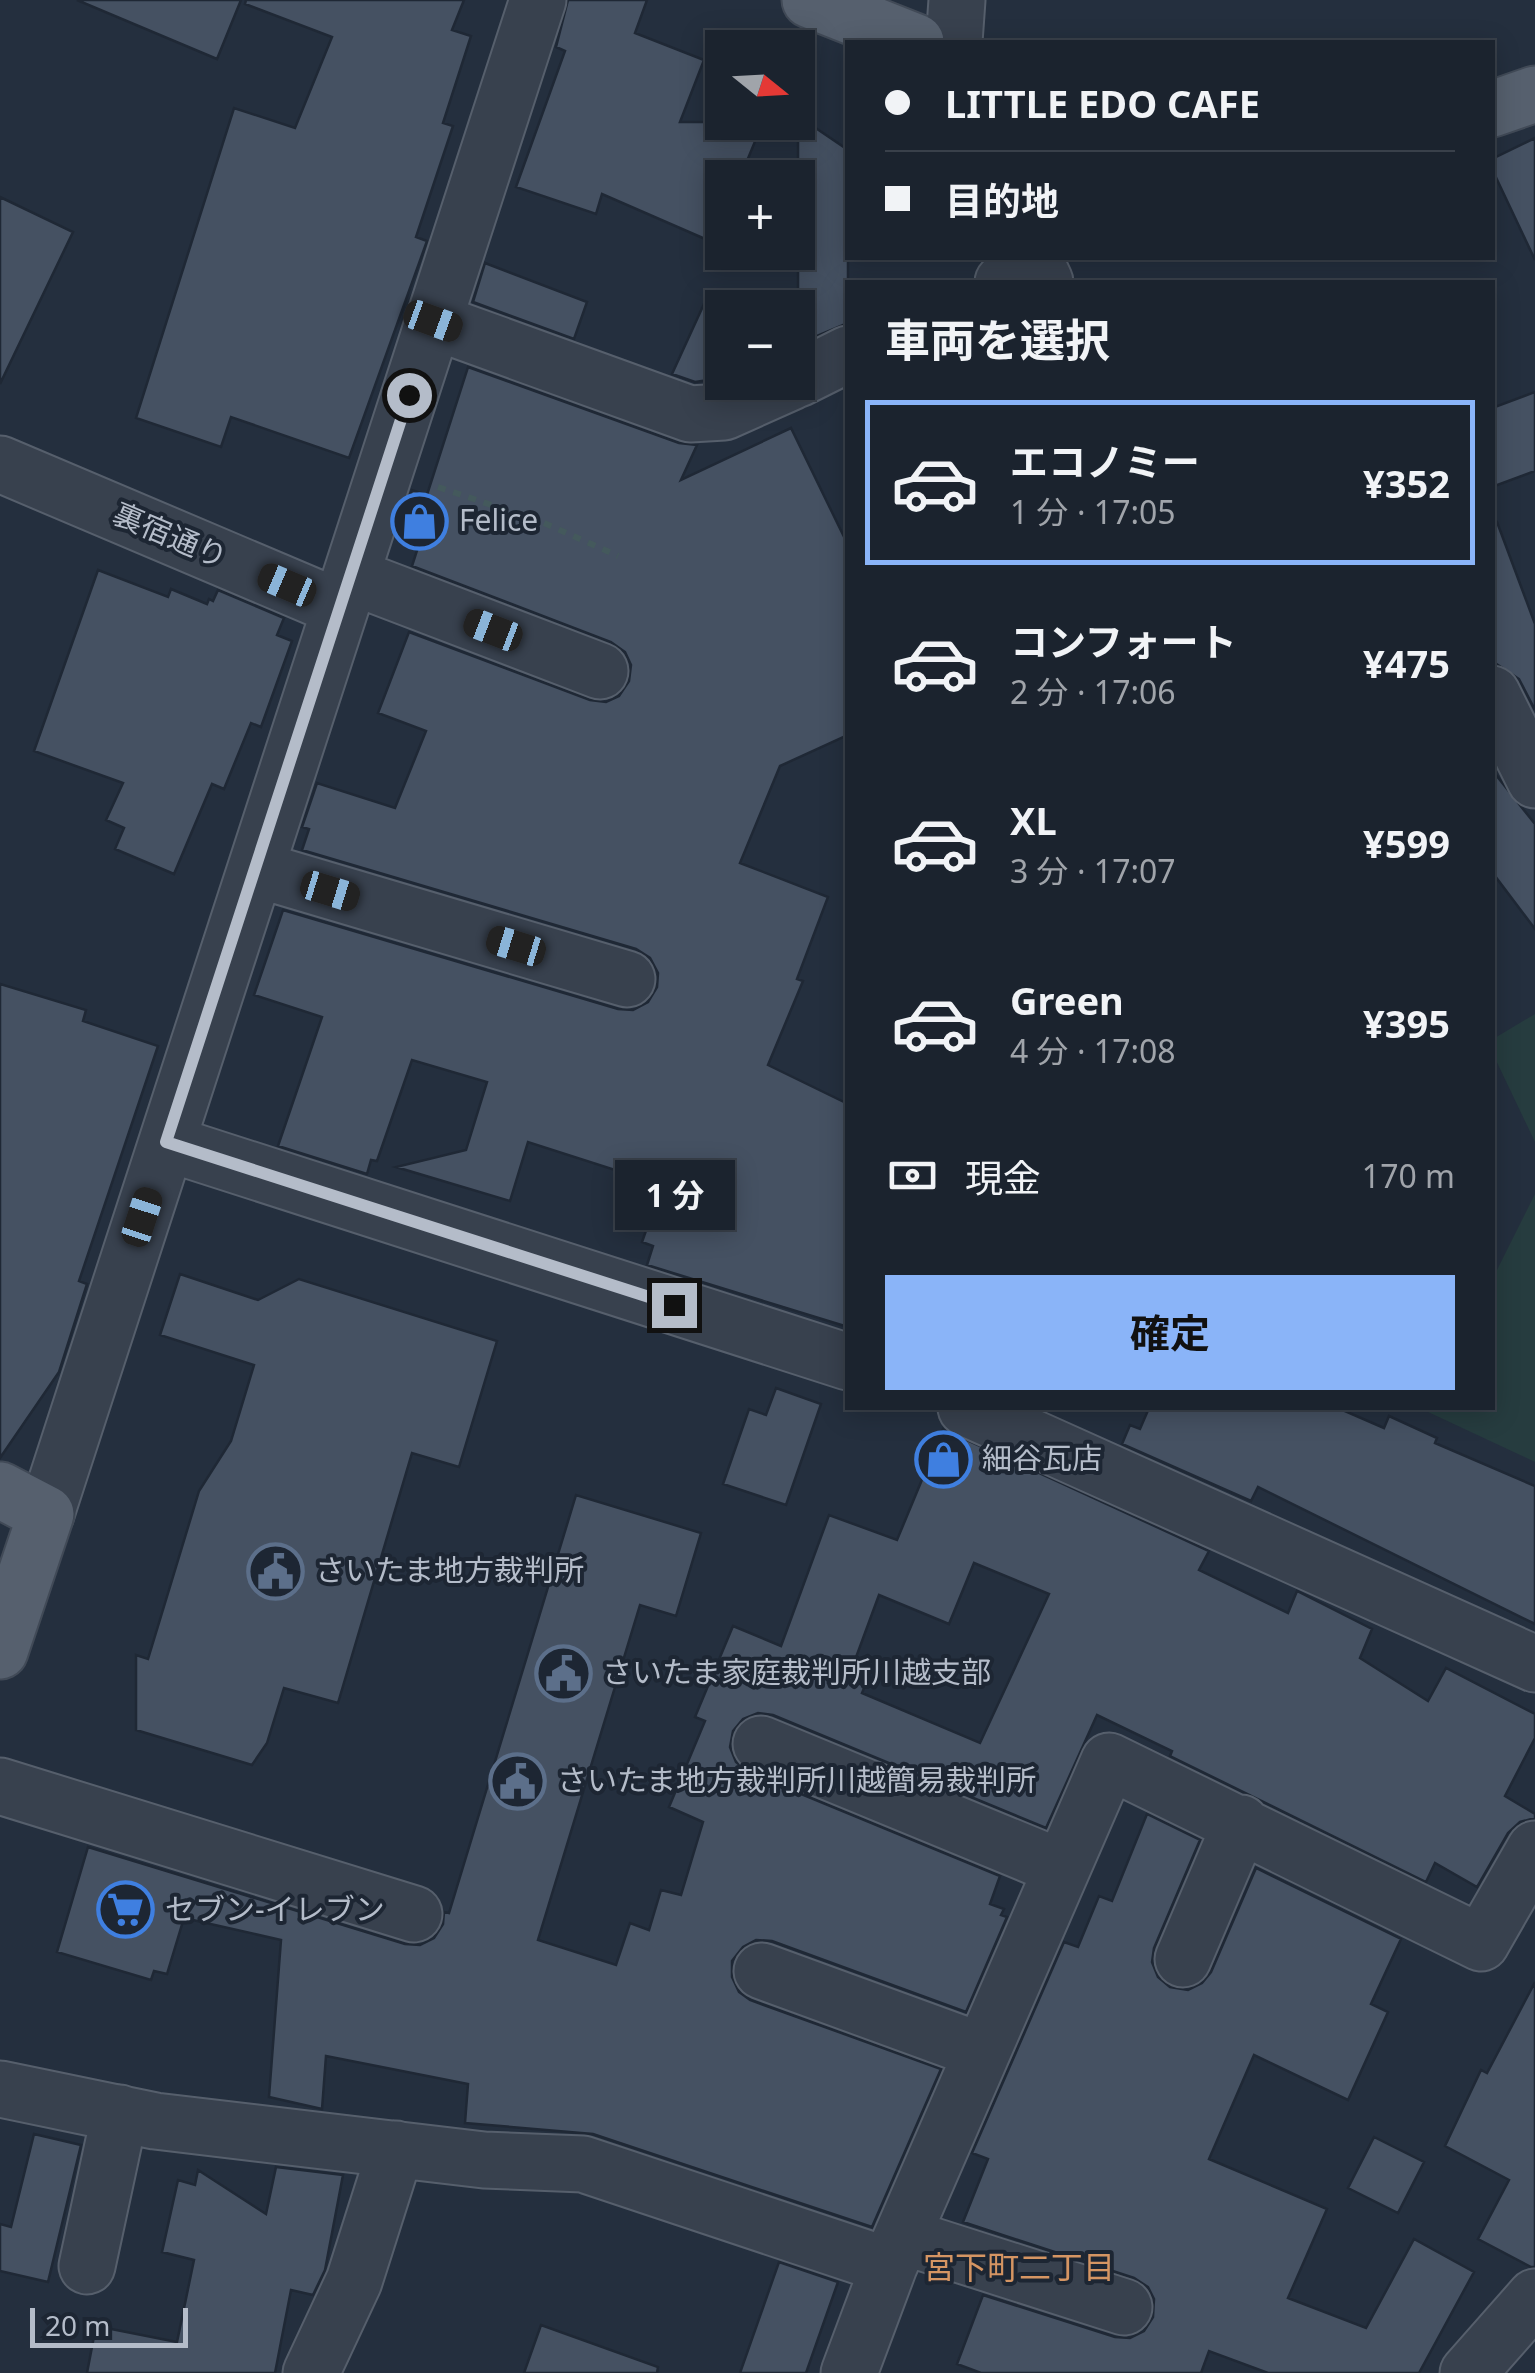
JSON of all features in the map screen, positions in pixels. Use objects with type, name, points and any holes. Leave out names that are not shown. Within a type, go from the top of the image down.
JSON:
[{"type":"main road","points":[[810,0],[911,40]]},
{"type":"main road","points":[[1495,108],[1535,94]]},
{"type":"main road","points":[[0,1651],[23,1502]]},
{"type":"street","points":[[23,1502],[166,1142],[538,0]]},
{"type":"street","points":[[954,40],[957,0]]},
{"type":"street","points":[[433,321],[690,414],[724,412],[750,400]]},
{"type":"street","points":[[815,370],[845,356]]},
{"type":"street","name":"裏宿通り","points":[[0,464],[346,592],[600,671]]},
{"type":"street","points":[[1505,706],[1535,780]]},
{"type":"street","points":[[256,868],[627,980]]},
{"type":"street","points":[[166,1142],[845,1361]]},
{"type":"street","points":[[970,1410],[1535,1664]]},
{"type":"street","points":[[762,1744],[1062,1868]]},
{"type":"street","points":[[849,2373],[895,2251],[1109,1762],[1241,1823],[1480,1943],[1535,1849]]},
{"type":"street","points":[[0,1786],[414,1914]]},
{"type":"street","points":[[1183,1959],[1241,1823]]},
{"type":"street","points":[[762,1971],[981,2051]]},
{"type":"street","points":[[0,2089],[120,2113],[396,2149],[484,2160],[583,2164],[895,2251],[1124,2307]]},
{"type":"street","points":[[88,2266],[120,2113]]},
{"type":"street","points":[[311,2373],[354,2281],[396,2149]]},
{"type":"street","points":[[1468,2373],[1535,2297]]},
{"type":"path","points":[[385,469],[542,522],[618,556]]},
{"type":"green space","points":[[1535,1014],[1535,1142],[1495,1058],[1495,1038]]},
{"type":"green space","points":[[1535,1194],[1535,1462],[1426,1411],[1495,1410],[1495,1274]]},
{"type":"building","points":[[77,0],[241,0],[217,59]]},
{"type":"building","points":[[246,0],[464,0],[452,30],[471,36],[443,123],[453,126],[416,237],[427,241],[349,458],[231,417],[221,447],[136,418],[234,108],[295,128],[332,37],[245,4]]},
{"type":"building","points":[[568,0],[647,0],[635,33],[704,60],[680,122],[705,122],[705,140],[756,140],[747,160],[705,160],[705,239],[602,194],[596,214],[516,187],[565,51],[556,47]]},
{"type":"building","points":[[815,128],[845,148],[848,280],[845,324],[815,337],[815,290],[798,290],[798,270],[815,270],[815,160],[798,160],[798,140],[815,140]]},
{"type":"building","points":[[1535,138],[1535,260],[1495,175],[1495,158]]},
{"type":"building","points":[[0,197],[73,232],[0,384]]},
{"type":"building","points":[[485,263],[587,302],[574,339],[473,302]]},
{"type":"building","points":[[705,302],[705,381],[695,382],[672,374]]},
{"type":"building","points":[[468,367],[679,443],[697,445],[681,480],[791,428],[845,539],[845,736],[780,766],[740,863],[828,897],[797,979],[803,981],[768,1065],[845,1103],[845,1326],[647,1265],[653,1246],[642,1242],[662,1185],[528,1142],[510,1201],[396,1167],[466,1150],[487,1082],[412,1060],[377,1161],[371,1160],[367,1174],[278,1146],[322,1017],[254,995],[283,910],[618,1009],[633,1010],[648,1002],[657,987],[658,973],[650,958],[636,949],[302,850],[309,829],[302,827],[317,783],[395,808],[426,731],[378,713],[409,632],[590,700],[606,702],[619,696],[629,681],[631,665],[625,652],[611,642],[412,566],[421,538],[399,530],[412,490],[427,495]]},
{"type":"building","points":[[1535,392],[1535,471],[1495,486],[1495,407]]},
{"type":"building","points":[[1495,522],[1535,624],[1535,710],[1519,679],[1495,663]]},
{"type":"building","points":[[98,570],[168,597],[171,589],[207,604],[218,590],[284,618],[277,635],[292,641],[261,727],[251,723],[224,789],[212,784],[174,874],[115,849],[124,828],[106,820],[123,783],[34,751]]},
{"type":"building","points":[[1495,774],[1535,824],[1535,929],[1495,876]]},
{"type":"building","points":[[0,984],[86,1010],[83,1021],[158,1046],[79,1281],[87,1284],[59,1372],[0,1458]]},
{"type":"building","points":[[180,1274],[258,1300],[299,1279],[497,1341],[459,1467],[412,1453],[338,1703],[284,1688],[267,1743],[252,1765],[136,1730],[136,1655],[148,1659],[199,1491],[231,1441],[254,1365],[160,1335]]},
{"type":"building","points":[[776,1388],[821,1404],[786,1505],[723,1484],[749,1409],[766,1415]]},
{"type":"building","points":[[1148,1410],[1343,1410],[1384,1428],[1389,1416],[1437,1438],[1435,1443],[1535,1486],[1535,1624],[1258,1487],[1251,1501],[1122,1444],[1130,1425],[1140,1429]]},
{"type":"building","points":[[943,1429],[1209,1551],[1199,1570],[1288,1613],[1297,1591],[1372,1629],[1360,1658],[1428,1701],[1446,1668],[1535,1714],[1535,1738],[1505,1796],[1535,1814],[1535,1818],[1520,1822],[1508,1833],[1477,1887],[1435,1863],[1426,1882],[1170,1756],[1172,1751],[1097,1715],[1046,1828],[773,1715],[758,1713],[743,1719],[733,1731],[730,1747],[736,1762],[748,1772],[1000,1876],[990,1904],[1004,1909],[1001,1915],[1007,1917],[966,2012],[772,1941],[756,1940],[743,1947],[732,1961],[732,1977],[739,1992],[750,2000],[941,2069],[872,2227],[593,2134],[465,2123],[468,2084],[326,2056],[322,2109],[269,2097],[281,1940],[184,1918],[167,1974],[154,1971],[151,1980],[57,1952],[88,1847],[405,1944],[420,1945],[434,1938],[443,1924],[444,1912],[449,1913],[576,1495],[701,1533],[676,1616],[640,1605],[538,1940],[616,1965],[630,1923],[649,1930],[661,1890],[681,1895],[703,1822],[669,1807],[705,1721],[695,1717],[733,1626],[781,1646],[829,1515],[897,1540]],"holes":[[[974,1563],[1049,1594],[980,1743],[862,1693],[865,1686],[848,1679],[879,1595],[949,1624]]]},
{"type":"building","points":[[1147,1814],[1200,1840],[1154,1948],[1152,1962],[1158,1977],[1170,1987],[1188,1990],[1202,1983],[1211,1972],[1256,1868],[1401,1939],[1371,2004],[1388,2012],[1348,2100],[1254,2055],[1209,2159],[1327,2209],[1288,2298],[1366,2328],[1414,2239],[1474,2272],[1419,2373],[1268,2373],[1209,2351],[1201,2373],[981,2373],[957,2364],[983,2295],[1115,2337],[1130,2338],[1144,2331],[1153,2317],[1154,2299],[1148,2287],[1134,2278],[963,2222],[988,2159],[972,2153],[1064,1942],[1078,1947],[1099,1896],[1112,1901]]},
{"type":"building","points":[[1535,1982],[1535,2267],[1531,2267],[1478,2239],[1509,2180],[1445,2146],[1481,2070],[1487,2073]]},
{"type":"building","points":[[34,2134],[81,2145],[48,2282],[0,2271],[0,2224],[11,2227]]},
{"type":"building","points":[[1374,2137],[1424,2162],[1398,2213],[1348,2188]]},
{"type":"building","points":[[276,2167],[343,2175],[325,2270],[313,2295],[291,2290],[275,2373],[87,2373],[96,2326],[177,2342],[194,2260],[162,2252],[178,2180],[195,2185],[198,2170],[266,2214]]},
{"type":"building","points":[[779,2262],[838,2282],[806,2373],[740,2373]]},
{"type":"building","points":[[541,2325],[658,2367],[657,2373],[524,2373]]},
{"type":"place","name":"Felice","points":[[420,521]]},
{"type":"place","name":"細谷瓦店","points":[[943,1459]]},
{"type":"place","name":"さいたま地方裁判所","points":[[276,1571]]},
{"type":"place","name":"さいたま家庭裁判所川越支部","points":[[563,1673]]},
{"type":"place","name":"さいたま地方裁判所川越簡易裁判所","points":[[518,1781]]},
{"type":"place","name":"セブン-イレブン","points":[[126,1910]]},
{"type":"district","name":"宮下町二丁目","points":[[1019,2268]]},
{"type":"route","points":[[409,395],[166,1142],[674,1305]]}]
